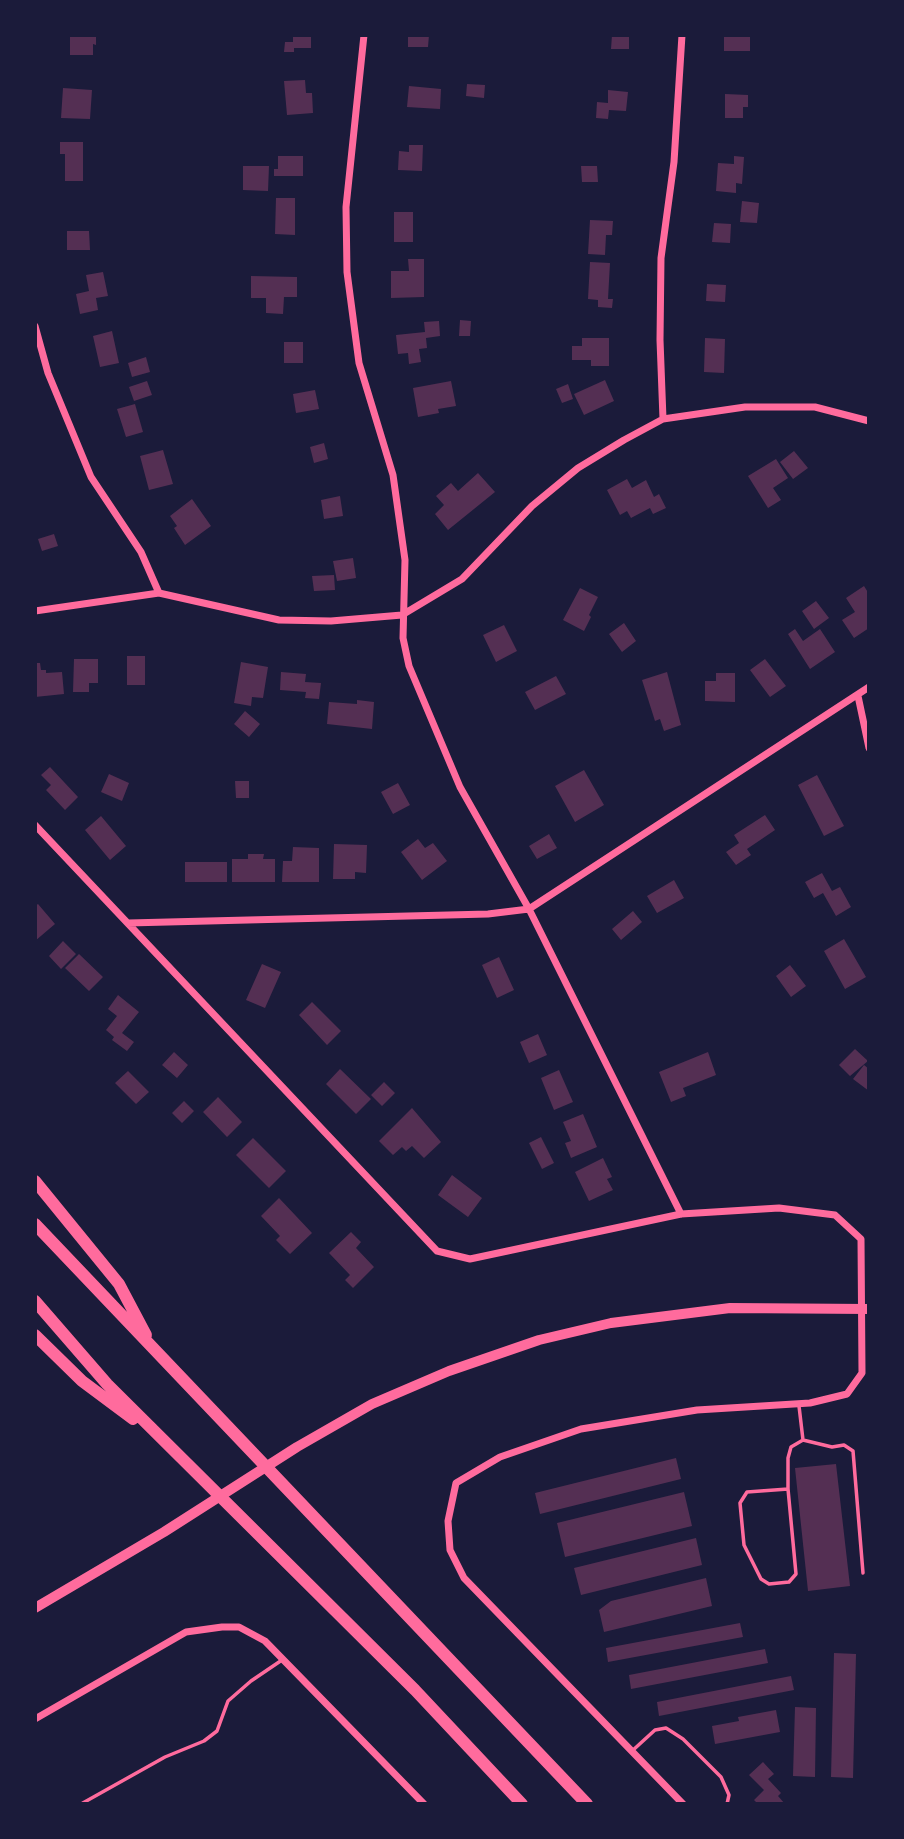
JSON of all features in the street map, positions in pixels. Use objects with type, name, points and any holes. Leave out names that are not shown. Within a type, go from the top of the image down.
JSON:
[{"type":"highway","points":[[35,1181],[119,1284],[152,1348]]},
{"type":"highway","points":[[35,1224],[587,1804]]},
{"type":"highway","points":[[35,1301],[107,1384],[415,1690],[522,1804]]},
{"type":"highway","points":[[35,1335],[82,1381],[170,1446]]},
{"type":"main road","points":[[35,1608],[164,1532],[297,1447],[383,1399],[449,1371],[539,1340],[611,1323],[730,1308],[865,1309]]},
{"type":"street","points":[[364,35],[346,206],[347,272],[359,363],[393,475],[405,560],[402,615],[403,638],[409,666],[460,786],[529,909],[681,1213]]},
{"type":"street","points":[[663,419],[661,258],[674,162],[682,35]]},
{"type":"street","points":[[35,326],[48,373],[91,477],[141,552],[159,593]]},
{"type":"street","points":[[35,611],[159,593],[279,620],[331,621],[402,615],[462,579],[532,506],[578,468],[663,419],[745,407],[814,407],[869,421]]},
{"type":"street","points":[[128,923],[488,914],[529,909],[869,687]]},
{"type":"street","points":[[858,696],[869,748]]},
{"type":"street","points":[[35,825],[437,1251],[470,1259],[681,1213],[779,1208],[835,1215],[861,1239],[865,1309],[862,1373],[847,1394],[799,1404],[696,1410],[581,1429],[500,1457],[456,1483],[448,1521],[450,1550],[464,1578],[683,1804]]},
{"type":"street","points":[[35,1719],[186,1632],[239,1627],[265,1641],[284,1659],[424,1804]]},
{"type":"lane","points":[[799,1404],[803,1440]]},
{"type":"lane","points":[[788,1489],[747,1492],[740,1503],[744,1545],[761,1579],[769,1584],[789,1582],[796,1574],[788,1489],[788,1458],[791,1447],[803,1440],[832,1447],[844,1445],[853,1451],[863,1573]]},
{"type":"lane","points":[[81,1804],[164,1757],[204,1741],[217,1731],[228,1701],[284,1659]]},
{"type":"lane","points":[[632,1751],[655,1730],[666,1728],[682,1739],[721,1777],[729,1795],[727,1804]]},
{"type":"building","points":[[70,35],[96,35],[93,55],[70,55]]},
{"type":"building","points":[[293,35],[311,35],[311,48],[294,48],[294,52],[284,52],[285,42],[293,42]]},
{"type":"building","points":[[408,35],[429,35],[428,47],[408,47]]},
{"type":"building","points":[[612,35],[629,35],[629,49],[611,49]]},
{"type":"building","points":[[724,36],[750,36],[750,51],[724,51]]},
{"type":"building","points":[[305,80],[306,93],[312,93],[313,113],[287,115],[284,81]]},
{"type":"building","points":[[467,84],[485,85],[484,98],[466,96]]},
{"type":"building","points":[[409,86],[441,89],[440,109],[407,107]]},
{"type":"building","points":[[63,88],[92,90],[90,119],[61,118]]},
{"type":"building","points":[[608,90],[628,92],[626,111],[609,110],[608,119],[596,118],[597,102],[608,103]]},
{"type":"building","points":[[725,94],[748,95],[748,107],[743,107],[743,118],[725,118]]},
{"type":"building","points":[[60,142],[83,142],[83,181],[65,181],[65,154],[60,154]]},
{"type":"building","points":[[409,145],[423,145],[422,171],[398,170],[399,151],[409,152]]},
{"type":"building","points":[[278,156],[303,156],[303,176],[274,176],[274,169],[278,169]]},
{"type":"building","points":[[734,156],[744,157],[742,184],[736,183],[736,193],[716,191],[718,163],[734,164]]},
{"type":"building","points":[[243,166],[269,166],[268,191],[243,190]]},
{"type":"building","points":[[581,166],[597,166],[598,182],[582,182]]},
{"type":"building","points":[[276,198],[295,198],[295,235],[275,234]]},
{"type":"building","points":[[742,201],[759,203],[757,223],[740,222]]},
{"type":"building","points":[[394,212],[413,212],[413,242],[394,242]]},
{"type":"building","points":[[590,220],[613,221],[612,235],[606,235],[605,255],[588,254]]},
{"type":"building","points":[[714,223],[731,224],[730,243],[712,242]]},
{"type":"building","points":[[67,231],[89,231],[90,250],[67,250]]},
{"type":"building","points":[[408,259],[424,259],[424,297],[391,298],[391,271],[409,271]]},
{"type":"building","points":[[590,262],[610,263],[608,299],[613,299],[612,308],[598,307],[598,300],[588,299]]},
{"type":"building","points":[[103,272],[108,296],[96,298],[98,310],[80,314],[76,294],[89,291],[86,275]]},
{"type":"building","points":[[251,276],[297,277],[297,297],[284,297],[283,314],[266,313],[266,298],[251,298]]},
{"type":"building","points":[[707,284],[726,285],[725,302],[706,301]]},
{"type":"building","points":[[460,320],[471,321],[470,336],[459,336]]},
{"type":"building","points":[[439,321],[440,336],[426,338],[427,348],[419,349],[421,362],[409,364],[408,353],[398,354],[396,335],[425,332],[424,322]]},
{"type":"building","points":[[112,331],[119,363],[100,367],[93,336]]},
{"type":"building","points":[[582,338],[609,338],[609,366],[591,366],[591,360],[572,360],[572,346],[582,346]]},
{"type":"building","points":[[705,338],[725,339],[724,373],[704,372]]},
{"type":"building","points":[[284,342],[303,342],[303,363],[284,363]]},
{"type":"building","points":[[146,357],[150,372],[132,377],[128,363]]},
{"type":"building","points":[[605,380],[614,401],[584,415],[574,394]]},
{"type":"building","points":[[147,381],[152,395],[134,401],[129,387]]},
{"type":"building","points":[[451,381],[456,406],[438,409],[439,413],[418,417],[413,388]]},
{"type":"building","points":[[568,384],[573,399],[562,403],[556,389]]},
{"type":"building","points":[[315,390],[319,409],[296,413],[293,394]]},
{"type":"building","points":[[135,404],[143,432],[126,437],[117,409]]},
{"type":"building","points":[[324,443],[328,459],[314,463],[310,447]]},
{"type":"building","points":[[163,450],[173,484],[149,490],[140,456]]},
{"type":"building","points":[[794,451],[808,468],[793,479],[780,462]]},
{"type":"building","points":[[776,459],[788,478],[773,488],[781,500],[768,508],[748,476]]},
{"type":"building","points":[[478,473],[495,492],[448,530],[435,514],[444,505],[436,496],[451,483],[458,491]]},
{"type":"building","points":[[627,479],[632,488],[646,480],[654,497],[659,494],[666,508],[653,514],[650,508],[631,518],[627,511],[620,515],[607,490]]},
{"type":"building","points":[[340,496],[343,516],[324,519],[321,500]]},
{"type":"building","points":[[192,499],[211,526],[185,545],[170,516]]},
{"type":"building","points":[[54,534],[58,546],[42,551],[38,539]]},
{"type":"building","points":[[353,558],[356,578],[337,581],[333,561]]},
{"type":"building","points":[[334,575],[335,590],[314,591],[312,576]]},
{"type":"building","points":[[864,586],[869,594],[869,628],[854,638],[842,620],[855,612],[846,598]]},
{"type":"building","points":[[580,588],[598,597],[584,631],[563,620]]},
{"type":"building","points":[[816,601],[829,618],[814,629],[802,611]]},
{"type":"building","points":[[624,623],[636,641],[622,652],[609,634]]},
{"type":"building","points":[[504,625],[517,651],[496,662],[483,635]]},
{"type":"building","points":[[795,629],[803,641],[820,629],[835,652],[810,669],[788,634]]},
{"type":"building","points":[[127,656],[145,656],[145,685],[127,685]]},
{"type":"building","points":[[74,659],[98,659],[98,683],[89,683],[89,692],[73,692]]},
{"type":"building","points":[[765,659],[786,686],[770,697],[750,670]]},
{"type":"building","points":[[241,662],[268,667],[263,698],[252,697],[251,706],[234,703]]},
{"type":"building","points":[[35,663],[40,663],[41,670],[46,670],[46,673],[62,672],[64,694],[35,697]]},
{"type":"building","points":[[281,672],[306,674],[305,682],[321,683],[319,699],[305,698],[306,692],[280,690]]},
{"type":"building","points":[[667,672],[681,725],[664,731],[660,719],[655,721],[642,680]]},
{"type":"building","points":[[716,673],[735,673],[735,702],[705,701],[705,681],[716,681]]},
{"type":"building","points":[[556,676],[566,694],[535,710],[525,692]]},
{"type":"building","points":[[357,700],[374,702],[372,729],[327,724],[329,702],[357,704]]},
{"type":"building","points":[[245,711],[260,724],[249,737],[234,724]]},
{"type":"building","points":[[50,767],[78,797],[65,810],[46,790],[51,785],[41,775]]},
{"type":"building","points":[[584,770],[604,805],[575,822],[555,786]]},
{"type":"building","points":[[109,774],[129,783],[122,801],[101,792]]},
{"type":"building","points":[[817,775],[844,826],[824,836],[798,785]]},
{"type":"building","points":[[235,781],[249,781],[249,798],[236,798]]},
{"type":"building","points":[[398,783],[410,805],[393,814],[381,792]]},
{"type":"building","points":[[765,815],[775,830],[747,849],[751,855],[736,865],[726,852],[739,843],[734,835]]},
{"type":"building","points":[[101,816],[126,846],[110,860],[85,830]]},
{"type":"building","points":[[549,834],[557,848],[537,859],[529,846]]},
{"type":"building","points":[[418,839],[425,848],[433,843],[447,861],[422,880],[401,852]]},
{"type":"building","points":[[334,844],[367,845],[366,873],[355,872],[355,879],[333,879]]},
{"type":"building","points":[[293,847],[319,848],[319,882],[282,882],[283,861],[292,861]]},
{"type":"building","points":[[248,854],[264,854],[263,859],[275,859],[275,882],[232,882],[232,859],[248,859]]},
{"type":"building","points":[[185,862],[227,862],[227,882],[185,882]]},
{"type":"building","points":[[822,873],[832,891],[840,887],[851,907],[836,916],[823,893],[814,898],[805,882]]},
{"type":"building","points":[[674,880],[684,898],[657,913],[647,896]]},
{"type":"building","points":[[38,904],[55,924],[35,941],[35,906]]},
{"type":"building","points":[[633,911],[642,922],[621,940],[612,929]]},
{"type":"building","points":[[844,939],[866,977],[845,989],[824,951]]},
{"type":"building","points":[[63,941],[76,954],[61,969],[49,956]]},
{"type":"building","points":[[79,954],[103,977],[89,991],[65,968]]},
{"type":"building","points":[[499,957],[514,990],[497,998],[482,965]]},
{"type":"building","points":[[262,964],[281,972],[265,1008],[246,1000]]},
{"type":"building","points":[[790,965],[806,986],[791,997],[776,976]]},
{"type":"building","points":[[118,995],[139,1012],[122,1033],[134,1042],[127,1051],[112,1040],[114,1037],[106,1030],[117,1016],[108,1009]]},
{"type":"building","points":[[312,1002],[341,1031],[327,1045],[299,1015]]},
{"type":"building","points":[[538,1034],[547,1055],[529,1063],[520,1042]]},
{"type":"building","points":[[855,1049],[868,1061],[850,1076],[839,1065]]},
{"type":"building","points":[[174,1052],[188,1065],[177,1078],[162,1065]]},
{"type":"building","points":[[708,1052],[716,1075],[683,1088],[686,1096],[671,1102],[659,1072]]},
{"type":"building","points":[[864,1065],[869,1069],[869,1091],[853,1079]]},
{"type":"building","points":[[340,1069],[371,1099],[356,1114],[326,1084]]},
{"type":"building","points":[[559,1070],[573,1102],[554,1110],[541,1078]]},
{"type":"building","points":[[128,1071],[149,1092],[136,1104],[115,1083]]},
{"type":"building","points":[[384,1082],[395,1093],[382,1106],[371,1095]]},
{"type":"building","points":[[218,1097],[242,1122],[227,1137],[203,1112]]},
{"type":"building","points":[[184,1101],[194,1111],[182,1123],[172,1113]]},
{"type":"building","points":[[412,1108],[441,1142],[424,1158],[412,1146],[406,1151],[402,1147],[393,1155],[379,1141]]},
{"type":"building","points":[[583,1114],[597,1147],[571,1158],[565,1143],[571,1141],[563,1122]]},
{"type":"building","points":[[541,1137],[554,1163],[542,1169],[529,1143]]},
{"type":"building","points":[[253,1138],[286,1171],[269,1188],[236,1155]]},
{"type":"building","points":[[603,1158],[612,1177],[607,1179],[613,1190],[589,1201],[575,1172]]},
{"type":"building","points":[[452,1175],[482,1198],[468,1217],[438,1195]]},
{"type":"building","points":[[279,1198],[312,1233],[290,1254],[276,1240],[280,1236],[261,1216]]},
{"type":"building","points":[[351,1232],[361,1242],[356,1248],[374,1267],[353,1288],[345,1280],[350,1275],[329,1253]]},
{"type":"building","points":[[676,1458],[681,1479],[540,1514],[535,1493]]},
{"type":"building","points":[[836,1464],[850,1586],[808,1591],[795,1468]]},
{"type":"building","points":[[684,1492],[692,1526],[565,1557],[557,1523]]},
{"type":"building","points":[[696,1538],[702,1565],[581,1595],[574,1568]]},
{"type":"building","points":[[706,1578],[712,1606],[604,1632],[599,1610],[611,1601]]},
{"type":"building","points":[[740,1623],[743,1637],[608,1662],[606,1648]]},
{"type":"building","points":[[765,1649],[768,1663],[631,1689],[629,1675]]},
{"type":"building","points":[[834,1653],[856,1654],[853,1778],[831,1777]]},
{"type":"building","points":[[791,1676],[794,1690],[659,1716],[657,1702]]},
{"type":"building","points":[[795,1707],[816,1708],[815,1777],[793,1776]]},
{"type":"building","points":[[776,1710],[780,1732],[715,1744],[712,1726],[739,1721],[738,1717]]},
{"type":"building","points":[[763,1762],[774,1774],[768,1779],[781,1793],[778,1796],[785,1804],[758,1804],[754,1800],[764,1790],[749,1775]]}]
